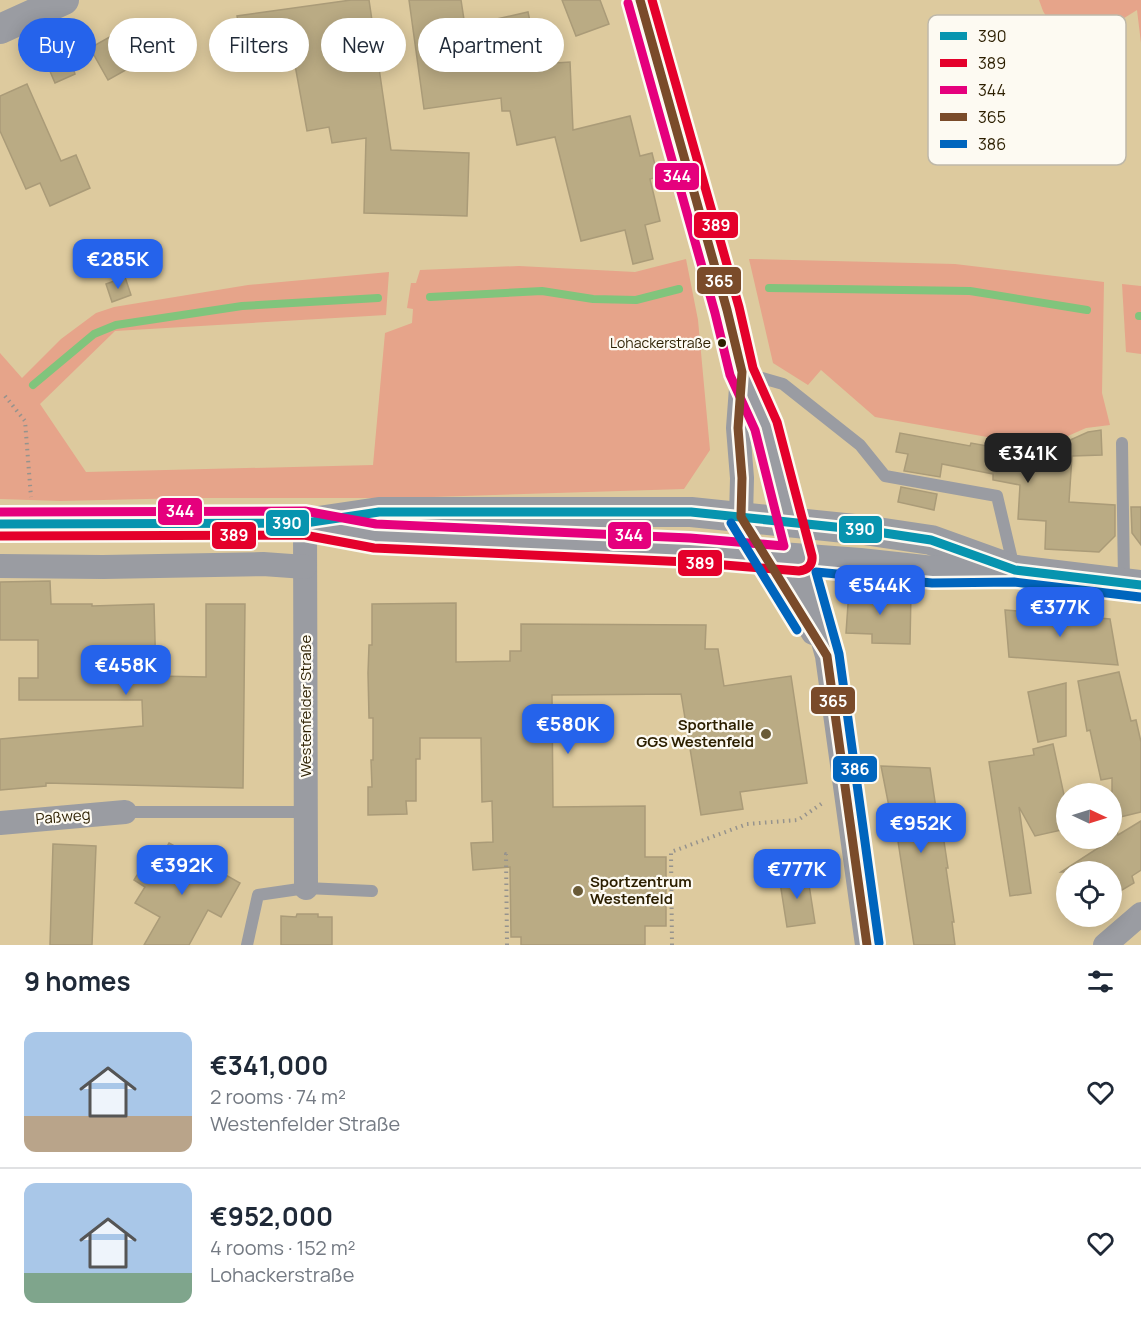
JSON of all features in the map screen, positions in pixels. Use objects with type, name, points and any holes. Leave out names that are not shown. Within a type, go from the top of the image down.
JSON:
[{"type":"street","points":[[0,29],[64,0]]},
{"type":"street","points":[[640,0],[727,310],[742,372],[766,426],[827,656],[867,945]]},
{"type":"street","points":[[742,372],[738,428],[742,478],[741,517],[827,656]]},
{"type":"street","points":[[0,524],[305,523],[379,512],[691,512],[864,530],[931,540],[1015,570]]},
{"type":"street","points":[[305,523],[375,536],[689,550],[933,571],[1015,570],[1132,584]]},
{"type":"street","name":"Westenfelder Straße","points":[[305,523],[306,888]]},
{"type":"street","points":[[0,566],[263,564],[305,567]]},
{"type":"street","name":"Paßweg","points":[[0,823],[125,812]]},
{"type":"street","points":[[1105,945],[1141,914]]},
{"type":"lane","points":[[742,372],[783,384],[860,446],[885,476],[997,496],[1015,570]]},
{"type":"lane","points":[[1122,443],[1132,584]]},
{"type":"lane","points":[[125,812],[306,812]]},
{"type":"lane","points":[[247,945],[258,895],[306,888],[372,891]]},
{"type":"path","points":[[5,396],[25,421],[31,483],[32,525]]},
{"type":"path","points":[[672,945],[671,852],[747,824],[798,820],[844,788]]},
{"type":"path","points":[[507,945],[506,854],[510,854]]},
{"type":"shaded area","points":[[1039,0],[1141,0],[1141,43],[1137,10],[1126,17],[1126,15],[1045,15]]},
{"type":"shaded area","points":[[686,259],[698,320],[710,450],[684,489],[401,498],[189,498],[60,501],[0,499],[0,353],[22,378],[61,339],[96,313],[114,307],[248,285],[389,272],[386,315],[115,331],[40,404],[86,472],[373,465],[385,333],[412,323],[413,309],[407,308],[411,283],[416,283],[420,270],[519,266],[635,272]]},
{"type":"shaded area","points":[[749,259],[955,264],[1104,282],[1102,393],[1110,425],[1086,428],[1043,447],[875,417],[821,370],[808,385],[773,363]]},
{"type":"shaded area","points":[[1122,284],[1141,286],[1141,354],[1126,352]]},
{"type":"building","points":[[351,0],[369,0],[372,18],[321,18],[321,72],[380,72],[391,150],[469,153],[467,216],[364,213],[366,138],[332,143],[329,127],[307,131],[296,72],[309,72],[309,18],[237,18],[237,16]]},
{"type":"building","points":[[409,0],[461,0],[464,18],[418,18],[418,65]]},
{"type":"building","points":[[562,0],[600,0],[609,24],[576,36]]},
{"type":"building","points":[[528,12],[529,18],[501,18]]},
{"type":"building","points":[[108,38],[108,72],[122,72],[108,80],[96,59],[96,45]]},
{"type":"building","points":[[564,62],[570,62],[573,130],[630,116],[640,156],[652,153],[658,177],[650,179],[660,221],[645,225],[653,259],[633,264],[625,230],[581,241],[555,137],[517,145],[510,111],[502,111],[501,98],[424,109],[419,72],[564,72]]},
{"type":"building","points":[[50,72],[74,72],[75,74],[55,83]]},
{"type":"building","points":[[27,84],[61,161],[76,155],[90,188],[50,206],[40,183],[26,189],[0,131],[0,96]]},
{"type":"building","points":[[125,277],[131,295],[112,302],[106,284]]},
{"type":"building","points":[[1101,430],[1102,455],[1072,456],[1069,502],[1115,505],[1115,536],[1099,552],[1045,549],[1046,521],[1018,519],[1020,485],[993,480],[993,474],[942,464],[940,477],[904,471],[908,454],[896,452],[900,433],[1037,455],[1088,432]]},
{"type":"building","points":[[901,487],[937,494],[934,510],[898,502]]},
{"type":"building","points":[[1131,507],[1141,507],[1141,545],[1132,533]]},
{"type":"building","points":[[50,581],[51,604],[92,604],[92,606],[154,604],[156,676],[206,677],[206,604],[245,604],[243,788],[46,783],[46,786],[0,790],[0,739],[143,726],[142,700],[19,700],[19,678],[38,678],[38,640],[0,640],[0,582]]},
{"type":"building","points":[[849,590],[911,592],[910,644],[872,643],[872,634],[846,633]]},
{"type":"building","points":[[456,603],[456,662],[510,661],[510,651],[521,651],[521,624],[706,625],[705,649],[718,649],[724,686],[791,676],[807,783],[740,792],[743,809],[701,815],[681,694],[552,695],[553,807],[645,806],[645,857],[666,857],[666,926],[645,926],[645,945],[521,945],[521,937],[511,937],[510,867],[473,870],[471,843],[493,842],[492,801],[482,802],[481,738],[420,738],[420,759],[416,759],[416,801],[406,801],[407,814],[368,815],[368,787],[372,787],[371,760],[373,760],[373,718],[369,718],[368,673],[369,645],[372,645],[372,604]]},
{"type":"building","points":[[1005,610],[1110,619],[1118,665],[1009,657]]},
{"type":"building","points":[[1119,672],[1131,721],[1136,720],[1141,742],[1141,812],[1122,817],[1122,783],[1112,783],[1112,778],[1101,780],[1090,730],[1087,731],[1078,681]]},
{"type":"building","points":[[1066,683],[1066,736],[1038,742],[1028,692]]},
{"type":"building","points":[[1053,744],[1061,783],[1056,783],[1056,831],[1035,836],[1019,807],[1031,893],[1010,896],[989,762],[1034,755],[1033,749]]},
{"type":"building","points":[[881,766],[930,768],[948,868],[946,868],[955,945],[914,945],[895,822],[892,822]]},
{"type":"building","points":[[1141,821],[1141,870],[1132,876],[1134,883],[1122,890],[1122,861],[1078,861],[1097,849],[1122,849],[1122,833]]},
{"type":"building","points":[[169,843],[240,883],[221,917],[208,910],[189,945],[144,945],[160,917],[135,903],[145,887],[134,880],[145,862],[155,868]]},
{"type":"building","points":[[53,844],[96,846],[92,945],[50,945]]},
{"type":"building","points":[[807,872],[815,923],[787,927],[779,876]]},
{"type":"building","points":[[297,914],[332,917],[332,945],[281,945],[281,916],[296,917]]},
{"type":"waterway","points":[[769,288],[970,291],[1087,310]]},
{"type":"waterway","points":[[430,297],[542,291],[593,299],[636,300],[679,289]]},
{"type":"waterway","points":[[33,385],[94,334],[116,325],[242,306],[378,298]]},
{"type":"transit line","name":"365","points":[[640,0],[727,310],[742,372],[738,428],[742,478],[741,517],[827,656],[867,945]]},
{"type":"transit line","name":"389","points":[[0,536],[304,535],[374,548],[688,562],[805,570],[811,564],[812,556],[777,422],[753,368],[739,307],[652,0]]},
{"type":"transit line","name":"344","points":[[0,512],[305,511],[376,524],[690,538],[784,546],[755,430],[730,375],[715,313],[628,3]]},
{"type":"transit line","name":"390","points":[[0,524],[305,523],[379,512],[691,512],[864,530],[931,540],[1015,570],[1141,585]]},
{"type":"transit line","name":"386","points":[[731,523],[797,630]]},
{"type":"transit line","name":"386","points":[[879,943],[839,654],[816,572],[932,583],[1014,582],[1140,597]]},
{"type":"place","name":"Lohackerstraße","points":[[722,343]]},
{"type":"place","name":"Sporthalle GGS Westenfeld","points":[[766,734]]},
{"type":"place","name":"Sportzentrum Westenfeld","points":[[578,891]]}]
